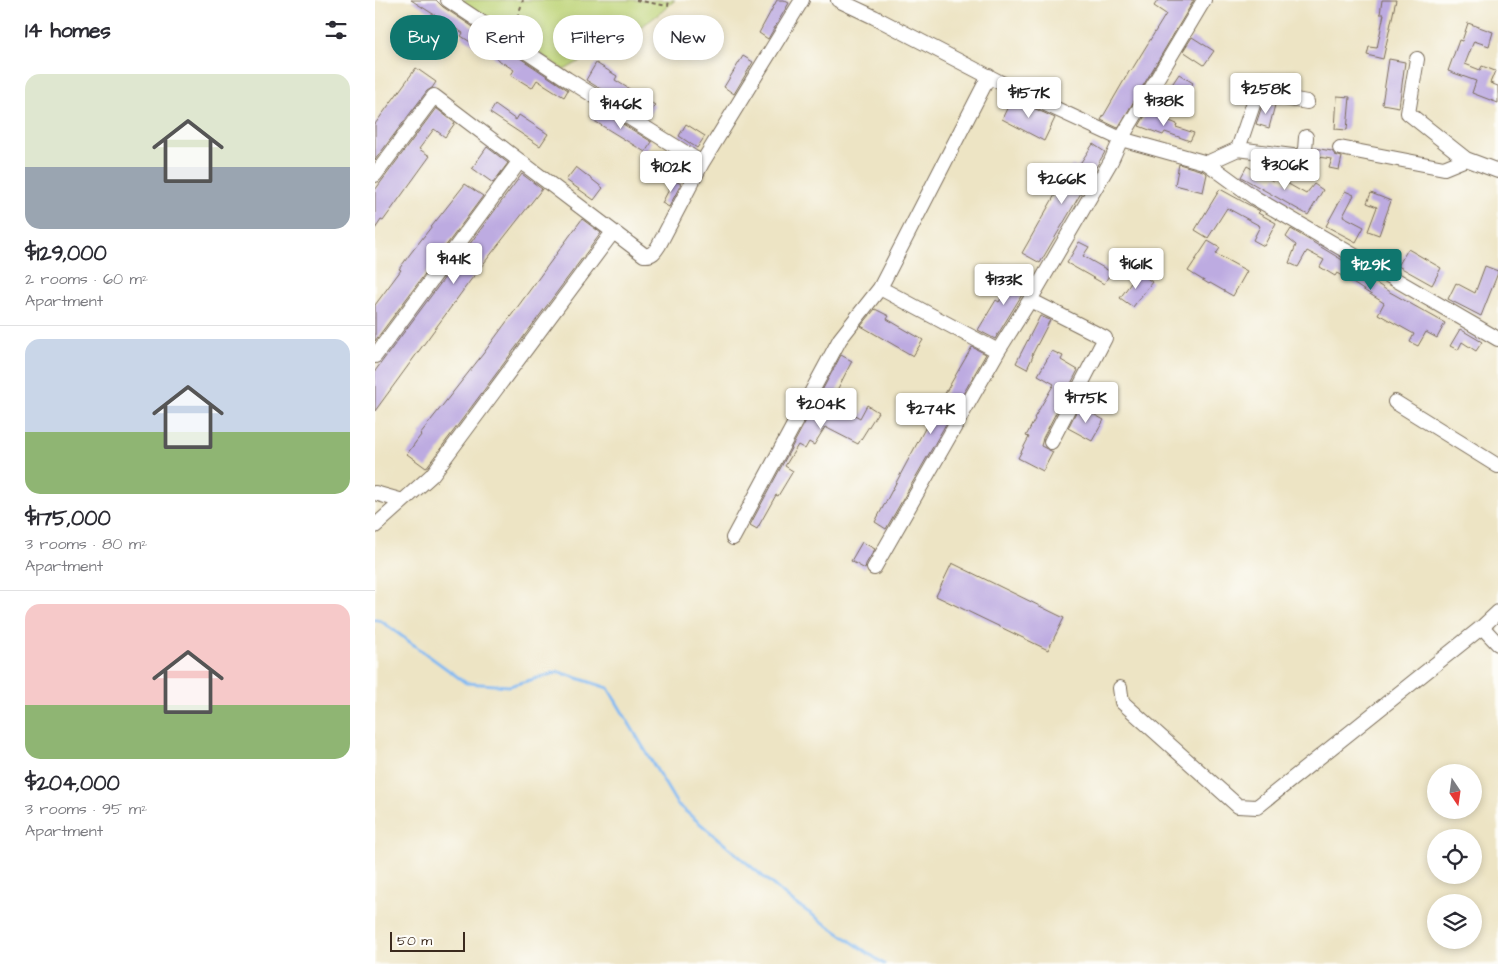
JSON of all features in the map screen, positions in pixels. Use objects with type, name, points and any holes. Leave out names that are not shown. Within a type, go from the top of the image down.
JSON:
[{"type":"street","points":[[448,0],[567,79],[702,163]]},
{"type":"street","points":[[375,174],[433,96],[613,232],[649,256],[653,254],[702,163],[801,0]]},
{"type":"street","points":[[838,0],[989,76],[1121,139],[1207,163],[1255,198],[1497,336]]},
{"type":"street","points":[[874,568],[998,351],[1111,161],[1121,139],[1204,0]]},
{"type":"street","points":[[1417,59],[1408,113],[1466,160],[1498,171]]},
{"type":"street","points":[[733,538],[840,339],[881,288],[989,76]]},
{"type":"street","points":[[1238,149],[1257,93],[1307,102]]},
{"type":"street","points":[[1207,163],[1238,149],[1300,157],[1305,150],[1306,137]]},
{"type":"street","points":[[1340,148],[1444,168],[1466,160]]},
{"type":"street","points":[[375,356],[519,162]]},
{"type":"street","points":[[375,526],[432,475],[613,232]]},
{"type":"street","points":[[881,288],[998,351]]},
{"type":"street","points":[[1030,300],[1105,338],[1051,442]]},
{"type":"street","points":[[1395,402],[1498,466]]},
{"type":"street","points":[[375,492],[403,501]]},
{"type":"street","points":[[1120,688],[1122,702],[1238,806],[1257,807],[1482,627],[1498,612]]},
{"type":"street","points":[[1482,627],[1498,644]]},
{"type":"path","points":[[518,15],[523,0]]},
{"type":"path","points":[[636,0],[668,6],[669,0]]},
{"type":"green space","points":[[460,0],[675,0],[658,15],[653,15],[653,19],[643,26],[643,15],[553,15],[553,60],[583,60],[564,70],[543,56],[543,15],[482,15]]},
{"type":"building","points":[[411,0],[436,0],[455,15],[435,15]]},
{"type":"building","points":[[777,0],[789,3],[768,39],[759,33]]},
{"type":"building","points":[[1158,0],[1194,0],[1118,128],[1101,120],[1166,14],[1154,6]]},
{"type":"building","points":[[1382,0],[1396,0],[1383,59],[1367,55],[1369,47],[1377,48],[1384,14],[1380,14]]},
{"type":"building","points":[[458,17],[468,24],[468,40],[461,36],[463,33],[458,30]]},
{"type":"building","points":[[1468,23],[1493,32],[1489,46],[1474,41],[1465,64],[1480,70],[1482,66],[1495,71],[1490,83],[1498,86],[1498,103],[1472,93],[1476,81],[1448,71],[1459,40],[1462,41]]},
{"type":"building","points":[[1192,37],[1214,51],[1204,65],[1183,51]]},
{"type":"building","points":[[743,56],[753,62],[734,94],[724,87]]},
{"type":"building","points":[[1389,59],[1405,62],[1399,107],[1382,104]]},
{"type":"building","points":[[498,60],[523,60],[568,90],[564,97],[537,80],[532,88],[511,75],[514,70]]},
{"type":"building","points":[[596,63],[617,76],[615,80],[655,105],[647,118],[586,80]]},
{"type":"building","points":[[416,68],[436,82],[427,91],[375,160],[375,124]]},
{"type":"building","points":[[1179,74],[1193,83],[1182,98],[1169,89]]},
{"type":"building","points":[[1337,96],[1350,97],[1347,130],[1335,129]]},
{"type":"building","points":[[1012,98],[1055,118],[1044,141],[1002,119]]},
{"type":"building","points":[[1263,103],[1275,105],[1269,128],[1256,124]]},
{"type":"building","points":[[495,105],[516,120],[519,115],[548,134],[540,146],[490,113]]},
{"type":"building","points":[[436,108],[455,123],[445,137],[434,129],[419,149],[430,156],[383,221],[381,220],[375,229],[375,190]]},
{"type":"building","points":[[597,108],[652,142],[645,152],[591,119]]},
{"type":"building","points":[[1147,112],[1177,124],[1176,127],[1194,133],[1190,141],[1165,132],[1163,135],[1139,126]]},
{"type":"building","points":[[686,124],[705,136],[697,148],[679,136]]},
{"type":"building","points":[[1093,144],[1105,152],[1040,263],[1022,253],[1072,165],[1077,168]]},
{"type":"building","points":[[487,147],[508,163],[493,183],[472,168]]},
{"type":"building","points":[[1314,148],[1332,151],[1335,155],[1342,157],[1339,170],[1329,168],[1332,159],[1311,156]]},
{"type":"building","points":[[1179,164],[1207,174],[1203,192],[1175,185]]},
{"type":"building","points":[[1247,166],[1273,181],[1276,177],[1306,194],[1314,184],[1323,190],[1308,215],[1241,177]]},
{"type":"building","points":[[576,167],[603,188],[594,200],[566,180]]},
{"type":"building","points":[[522,174],[542,189],[470,281],[375,411],[375,371]]},
{"type":"building","points":[[674,180],[681,184],[669,207],[662,203]]},
{"type":"building","points":[[465,184],[483,196],[375,341],[375,305],[401,270],[399,269],[410,254]]},
{"type":"building","points":[[1220,189],[1260,211],[1258,213],[1276,223],[1264,246],[1253,240],[1260,226],[1227,208],[1208,238],[1195,230]]},
{"type":"building","points":[[1345,191],[1354,195],[1343,216],[1364,227],[1356,242],[1326,226]]},
{"type":"building","points":[[1371,193],[1391,201],[1379,235],[1368,231],[1377,207],[1367,203]]},
{"type":"building","points":[[582,219],[601,233],[426,468],[407,454],[420,434],[483,354]]},
{"type":"building","points":[[1291,229],[1344,261],[1388,291],[1445,323],[1437,338],[1426,332],[1418,346],[1410,342],[1414,334],[1378,314],[1384,303],[1337,273],[1335,276],[1320,267],[1324,260],[1307,251],[1298,267],[1289,263],[1296,245],[1286,237]]},
{"type":"building","points":[[1208,241],[1220,248],[1216,254],[1247,271],[1233,296],[1188,271]]},
{"type":"building","points":[[1079,242],[1089,247],[1083,256],[1111,272],[1104,284],[1067,263]]},
{"type":"building","points":[[1408,249],[1441,268],[1432,285],[1398,266]]},
{"type":"building","points":[[1485,266],[1498,271],[1498,273],[1481,316],[1448,299],[1456,283],[1475,293]]},
{"type":"building","points":[[1016,272],[1031,280],[995,339],[978,330],[996,300],[999,302]]},
{"type":"building","points":[[1139,272],[1152,282],[1133,307],[1120,298]]},
{"type":"building","points":[[875,309],[889,316],[887,319],[923,340],[913,356],[861,326]]},
{"type":"building","points":[[1040,316],[1050,320],[1027,369],[1016,363]]},
{"type":"building","points":[[1460,329],[1482,342],[1476,351],[1462,342],[1458,350],[1450,346]]},
{"type":"building","points":[[972,347],[986,354],[886,529],[875,522],[929,421]]},
{"type":"building","points":[[1052,351],[1063,356],[1061,360],[1078,370],[1043,438],[1041,446],[1053,452],[1043,471],[1018,458],[1029,437],[1026,436],[1034,418],[1054,384],[1038,375]]},
{"type":"building","points":[[841,355],[852,361],[831,402],[860,418],[867,405],[878,412],[858,444],[825,427],[814,445],[809,442],[805,449],[798,445],[785,466],[793,471],[778,496],[776,495],[757,529],[750,525]]},
{"type":"building","points":[[1079,406],[1104,420],[1092,441],[1068,428]]},
{"type":"building","points":[[862,542],[875,549],[865,569],[851,561]]},
{"type":"building","points":[[952,563],[1064,618],[1048,650],[936,596]]},
{"type":"waterway","points":[[375,620],[381,621],[466,683],[509,686],[559,672],[608,688],[677,804],[792,901],[884,964]]}]
